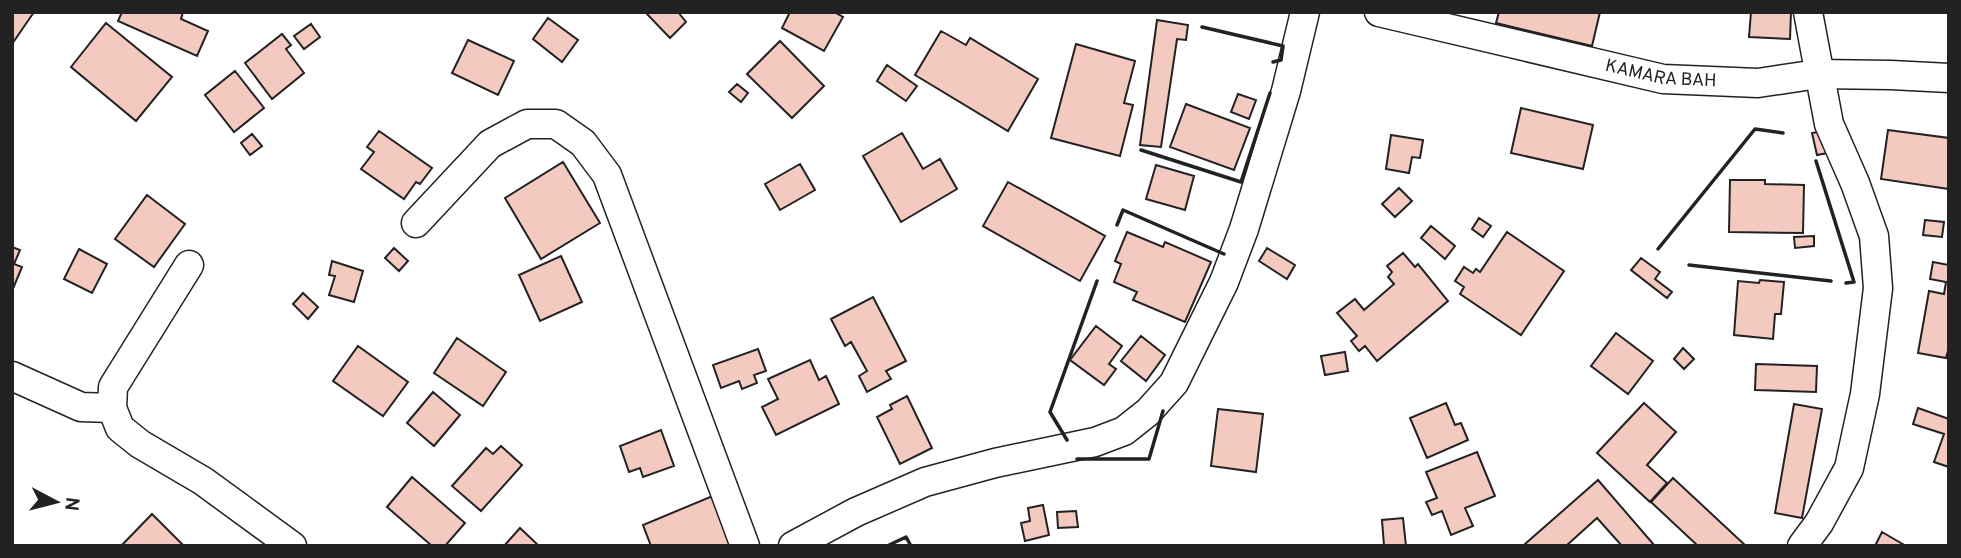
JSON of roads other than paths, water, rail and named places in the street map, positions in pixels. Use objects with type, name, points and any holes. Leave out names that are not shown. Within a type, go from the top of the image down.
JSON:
[{"type":"street","points":[[793,546],[856,512],[925,482],[995,463],[1094,442],[1124,431],[1147,412],[1174,383],[1224,282],[1244,229],[1286,91],[1305,12]]},
{"type":"street","name":"KAMARA BAH","points":[[1379,12],[1663,79],[1758,83],[1818,74],[1949,78]]},
{"type":"street","points":[[1802,546],[1819,523],[1849,468],[1865,394],[1878,288],[1874,236],[1855,183],[1829,124],[1808,12]]},
{"type":"street","points":[[416,223],[490,144],[527,124],[556,124],[583,143],[607,175],[745,546]]},
{"type":"street","points":[[189,265],[113,387],[112,408],[120,428],[140,444],[203,481],[292,546]]},
{"type":"street","points":[[12,376],[81,407],[112,408]]}]
